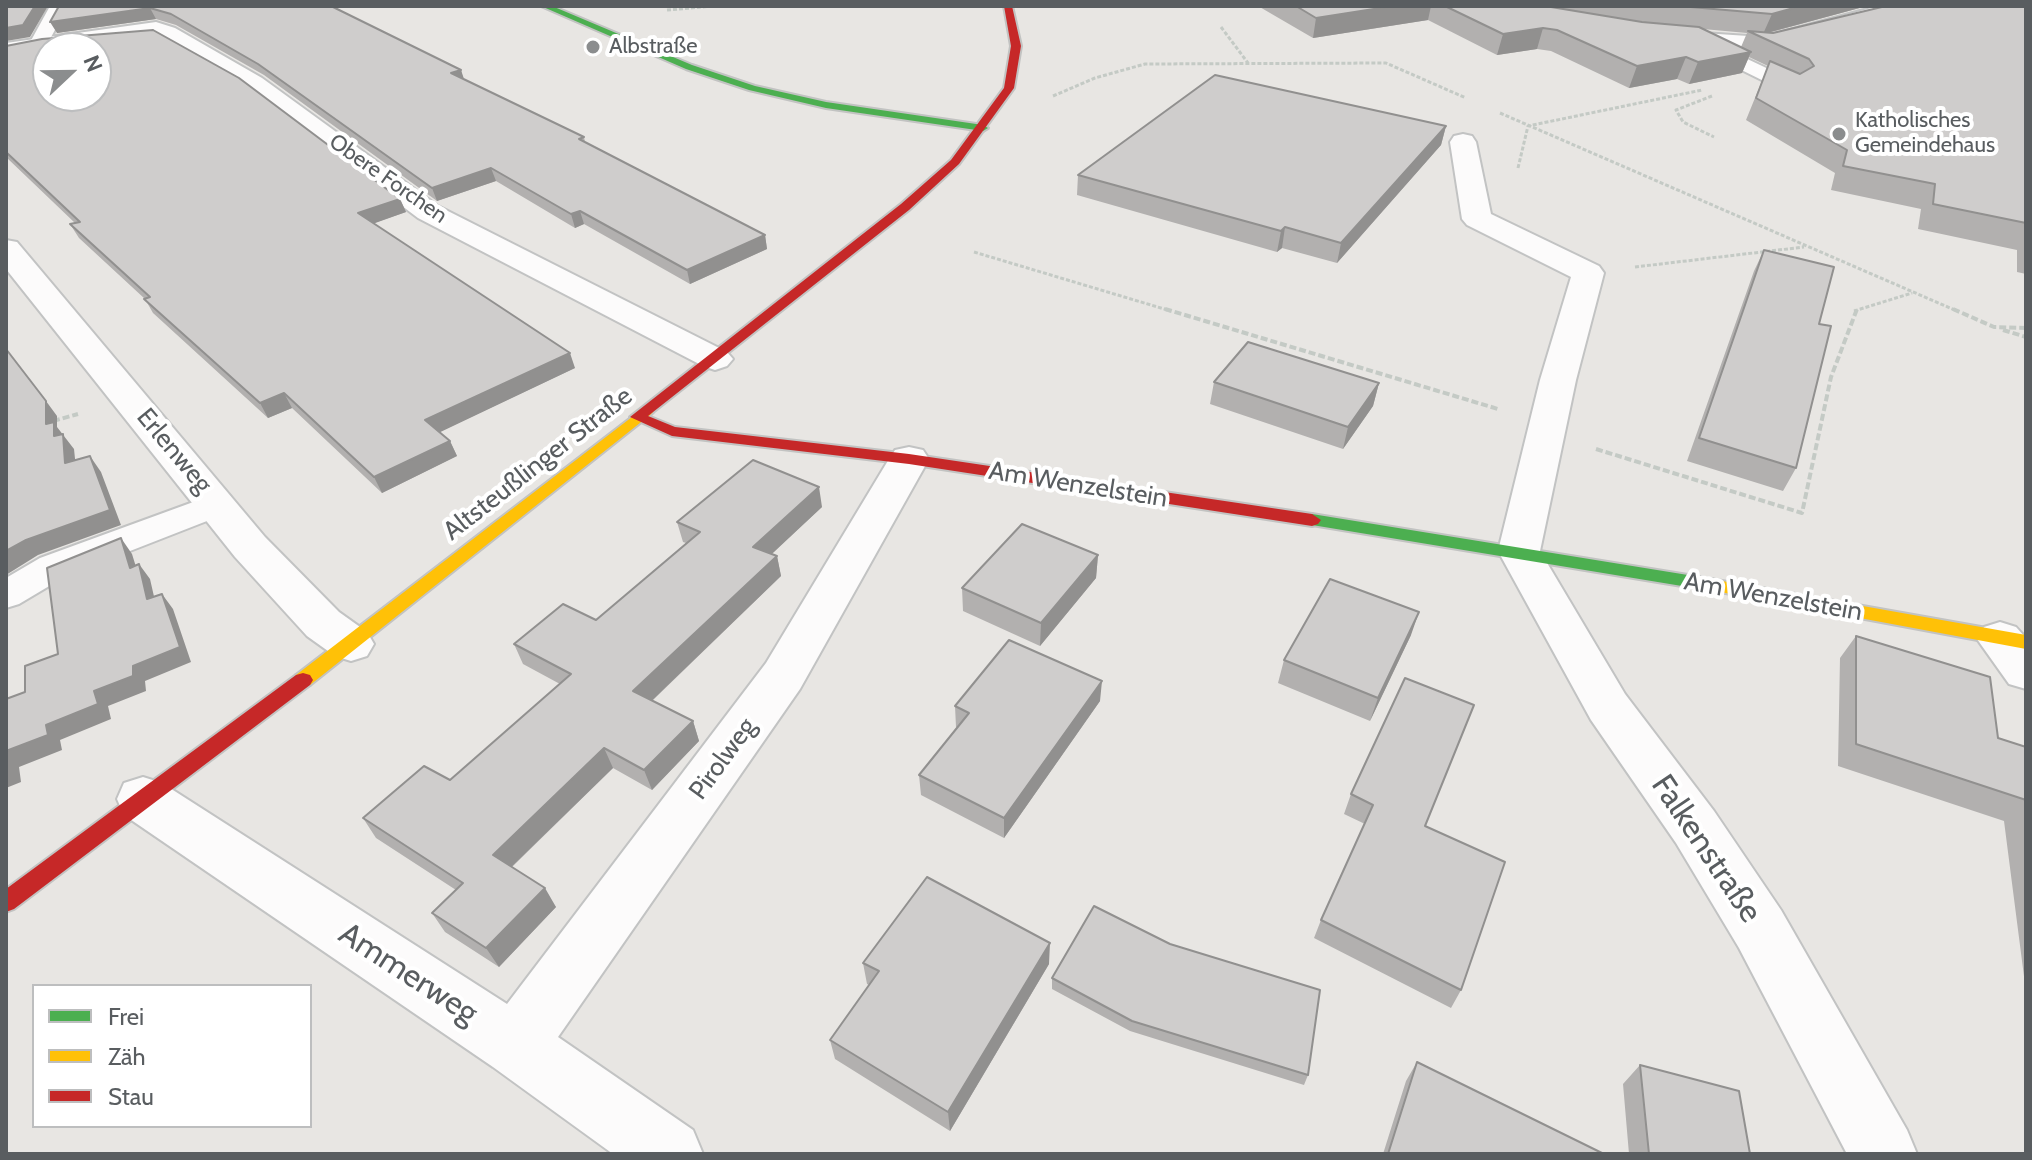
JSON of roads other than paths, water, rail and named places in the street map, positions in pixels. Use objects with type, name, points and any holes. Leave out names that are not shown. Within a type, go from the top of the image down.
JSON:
[{"type":"street","points":[[545,6],[689,67],[752,88],[826,105],[983,128]]},
{"type":"street","name":"Altsteußlinger Straße","points":[[6,902],[351,644],[905,207],[955,162],[1000,103],[1015,69],[1016,46],[1008,6]]},
{"type":"street","points":[[1828,6],[1872,17]]},
{"type":"street","points":[[1651,35],[1763,44],[1872,17],[1896,6]]},
{"type":"street","name":"Obere Forchen","points":[[112,35],[156,29],[254,83],[428,212],[556,281],[715,359]]},
{"type":"street","points":[[6,50],[32,47]]},
{"type":"street","points":[[1463,142],[1477,219],[1588,273],[1519,551]]},
{"type":"street","name":"Erlenweg","points":[[6,249],[218,504],[250,547],[323,624],[351,644]]},
{"type":"street","name":"Am Wenzelstein","points":[[638,417],[672,431],[909,459],[1519,551],[2017,651]]},
{"type":"street","name":"Pirolweg","points":[[515,1045],[783,676],[909,459]]},
{"type":"street","name":"Falkenstraße","points":[[1519,551],[1608,707],[1695,827],[1760,929],[1883,1154]]},
{"type":"street","name":"Ammerweg","points":[[143,799],[515,1045],[669,1154]]},
{"type":"lane","points":[[45,32],[59,6]]},
{"type":"lane","points":[[1698,41],[1791,87]]},
{"type":"lane","points":[[6,595],[53,567],[218,504]]},
{"type":"place","name":"Albstraße","points":[[593,47]]},
{"type":"place","name":"Katholisches Gemeindehaus","points":[[1839,134]]}]
